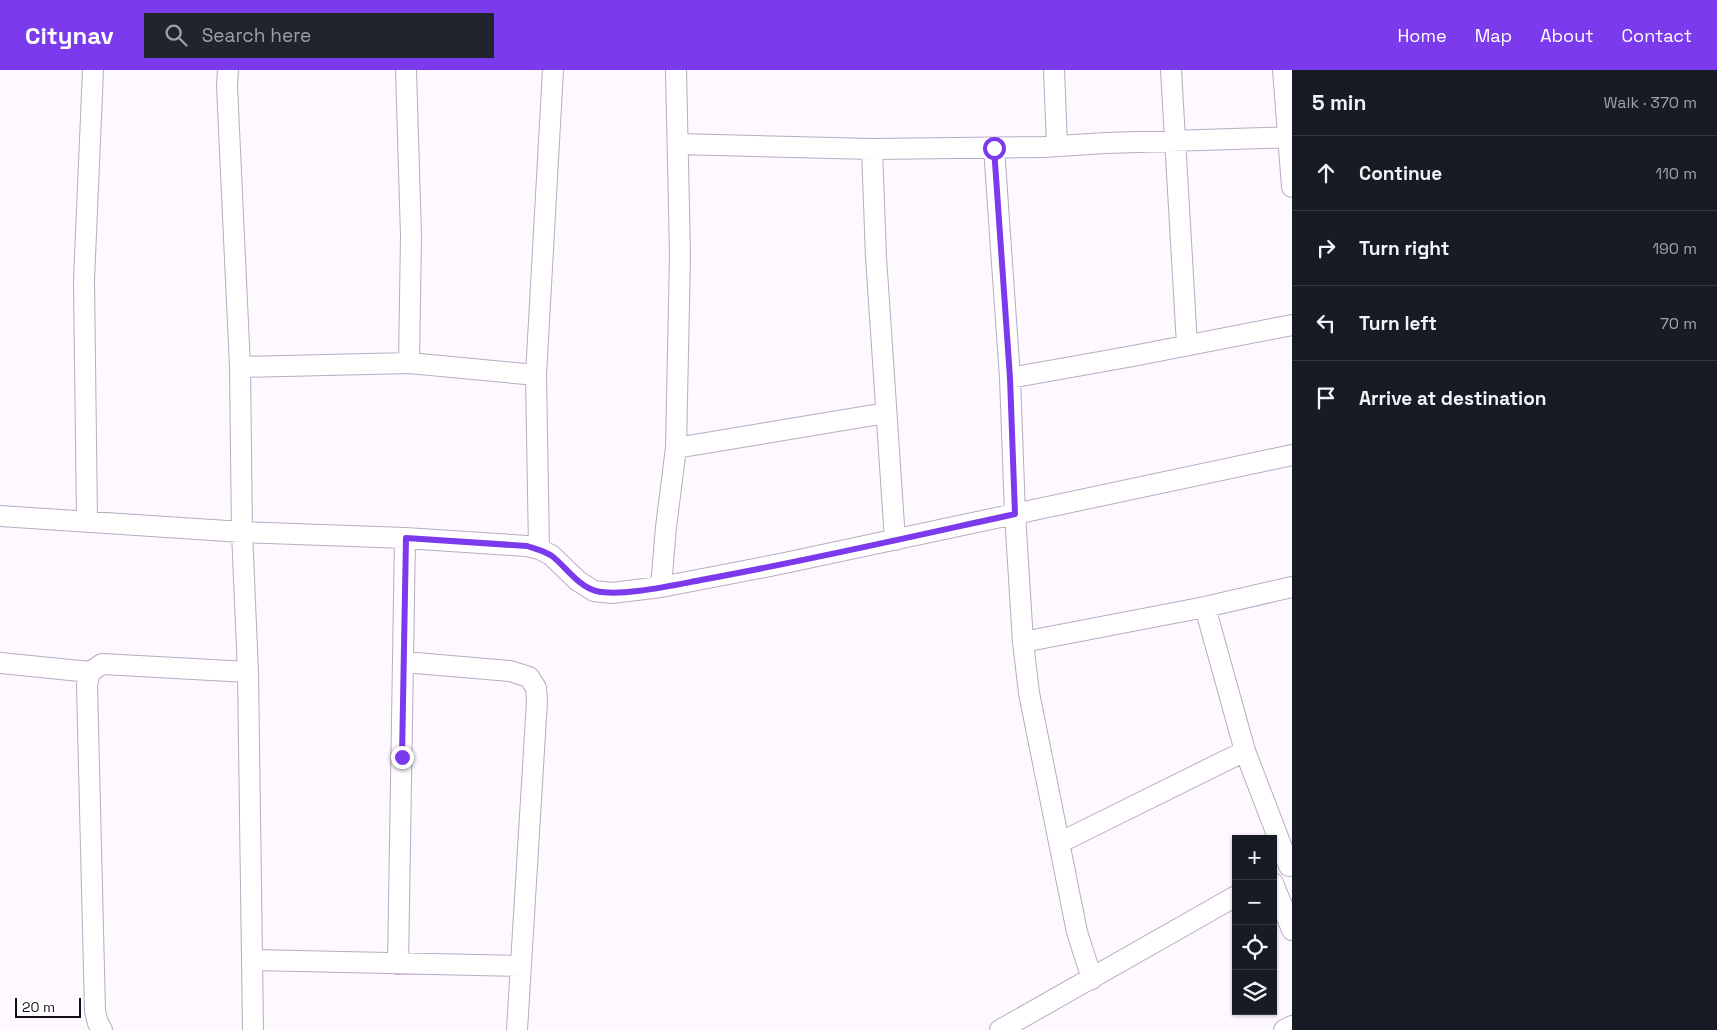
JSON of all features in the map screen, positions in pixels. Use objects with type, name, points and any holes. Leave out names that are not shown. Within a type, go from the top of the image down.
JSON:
[{"type":"street","points":[[87,522],[84,280],[92,70]]},
{"type":"street","points":[[228,70],[227,96],[240,367],[242,532],[248,672],[254,960],[253,1030]]},
{"type":"street","points":[[406,70],[411,236],[409,363]]},
{"type":"street","points":[[539,549],[536,376],[553,70]]},
{"type":"street","points":[[661,587],[665,535],[676,448],[680,255],[676,70]]},
{"type":"street","points":[[1054,70],[1057,146]]},
{"type":"street","points":[[1171,70],[1187,345]]},
{"type":"street","points":[[1282,70],[1290,137],[1292,187]]},
{"type":"street","points":[[679,144],[872,149],[994,148],[1290,137]]},
{"type":"street","points":[[994,148],[1010,378],[1015,514],[1023,642],[1029,693],[1079,941],[1092,979]]},
{"type":"street","points":[[872,149],[876,258],[895,540]]},
{"type":"street","points":[[1010,378],[1292,325]]},
{"type":"street","points":[[240,367],[409,363],[536,376]]},
{"type":"street","points":[[676,448],[886,413]]},
{"type":"street","points":[[0,516],[242,532],[406,538],[527,546],[539,549],[550,555],[578,581],[594,590],[612,593],[724,576],[1292,455]]},
{"type":"street","points":[[398,964],[406,538]]},
{"type":"street","points":[[1023,642],[1205,607],[1292,587]]},
{"type":"street","points":[[1205,607],[1245,750],[1285,868]]},
{"type":"street","points":[[404,662],[510,672],[529,677],[536,688],[537,701],[517,1030]]},
{"type":"street","points":[[0,664],[90,672],[102,664],[248,672]]},
{"type":"street","points":[[90,672],[87,685],[95,1011],[102,1030]]},
{"type":"street","points":[[1059,843],[1245,750]]},
{"type":"street","points":[[1277,893],[1292,930]]},
{"type":"street","points":[[1000,1030],[1232,898]]},
{"type":"street","points":[[254,960],[521,966]]},
{"type":"street","points":[[1284,1030],[1292,1026]]},
{"type":"route","points":[[402,757],[406,538],[527,546],[539,549],[550,555],[578,581],[594,590],[612,593],[724,576],[1015,514],[1010,378],[994,148]]}]
